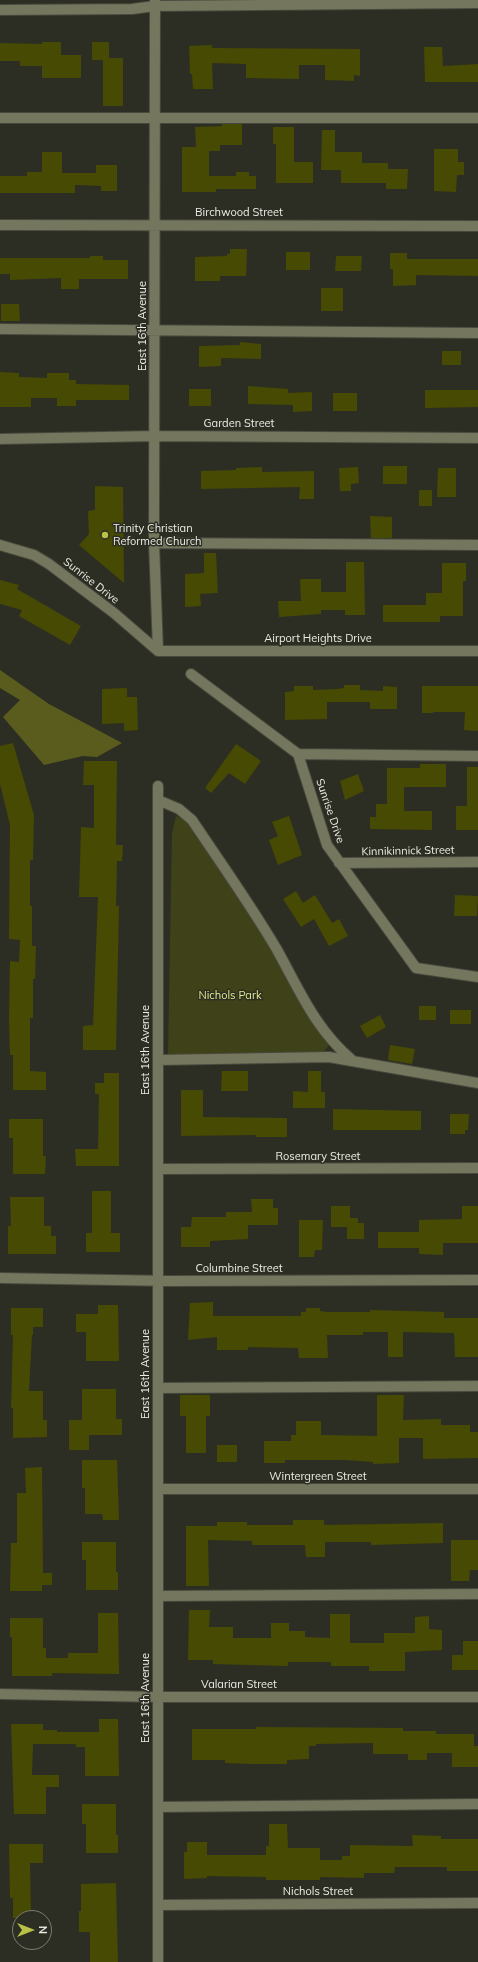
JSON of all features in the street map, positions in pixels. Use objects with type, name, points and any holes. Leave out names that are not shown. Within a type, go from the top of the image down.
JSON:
[{"type":"street","points":[[0,10],[41,5],[132,9],[155,3],[478,2]]},
{"type":"street","name":"East 16th Avenue","points":[[155,3],[156,225],[154,330],[154,544],[158,651]]},
{"type":"street","points":[[0,118],[478,118]]},
{"type":"street","name":"Birchwood Street","points":[[0,225],[478,226]]},
{"type":"street","points":[[0,329],[478,333]]},
{"type":"street","name":"Garden Street","points":[[0,439],[154,436],[478,438]]},
{"type":"street","points":[[154,544],[478,545]]},
{"type":"street","name":"Sunrise Drive","points":[[0,545],[34,555],[49,564],[114,613],[158,651]]},
{"type":"street","name":"Airport Heights Drive","points":[[158,651],[478,651]]},
{"type":"street","points":[[191,674],[298,754],[478,756]]},
{"type":"street","name":"Sunrise Drive","points":[[298,754],[327,845],[416,968],[478,977]]},
{"type":"street","name":"East 16th Avenue","points":[[158,786],[158,1962]]},
{"type":"street","points":[[158,800],[179,809],[192,820],[275,947],[315,1020],[338,1048],[352,1060]]},
{"type":"street","name":"Kinnikinnick Street","points":[[339,863],[478,862]]},
{"type":"street","points":[[158,1060],[329,1057],[478,1083]]},
{"type":"street","name":"Rosemary Street","points":[[158,1169],[478,1168]]},
{"type":"street","name":"Columbine Street","points":[[0,1278],[158,1281],[478,1280]]},
{"type":"street","points":[[158,1388],[478,1386]]},
{"type":"street","name":"Wintergreen Street","points":[[158,1489],[478,1489]]},
{"type":"street","points":[[158,1596],[478,1594]]},
{"type":"street","name":"Valarian Street","points":[[0,1694],[158,1697],[478,1697]]},
{"type":"street","points":[[158,1807],[478,1804]]},
{"type":"street","name":"Nichols Street","points":[[158,1905],[478,1903]]},
{"type":"green space","name":"Nichols Park","points":[[176,816],[193,824],[254,917],[330,1044],[320,1056],[168,1056],[172,833]]},
{"type":"shaded area","points":[[0,670],[49,704],[122,743],[97,757],[83,756],[44,765],[3,717],[20,700],[0,688]]},
{"type":"building","points":[[42,42],[61,42],[61,55],[81,55],[81,78],[42,78],[42,66],[20,66],[20,61],[0,61],[0,43],[42,44]]},
{"type":"building","points":[[92,42],[109,42],[109,58],[123,58],[123,106],[103,106],[103,60],[92,60]]},
{"type":"building","points":[[212,45],[212,48],[360,49],[360,76],[354,75],[354,81],[325,80],[325,65],[299,65],[299,79],[246,78],[246,64],[212,63],[213,89],[193,89],[192,74],[190,74],[189,46]]},
{"type":"building","points":[[424,47],[442,47],[443,66],[478,64],[478,82],[425,82]]},
{"type":"building","points":[[222,124],[242,124],[242,145],[220,145],[220,151],[209,151],[209,176],[236,176],[236,172],[249,172],[249,176],[256,176],[256,189],[216,189],[216,192],[182,192],[182,147],[196,147],[195,127],[222,126]]},
{"type":"building","points":[[273,127],[294,127],[294,162],[313,162],[313,183],[276,183],[276,144],[273,144]]},
{"type":"building","points":[[322,130],[335,130],[335,152],[362,152],[362,163],[388,163],[388,169],[408,169],[407,189],[386,189],[386,183],[341,183],[341,170],[321,170]]},
{"type":"building","points":[[434,149],[458,149],[458,162],[464,162],[464,175],[457,175],[456,192],[434,191]]},
{"type":"building","points":[[42,152],[62,152],[62,173],[96,173],[96,165],[117,165],[117,191],[101,191],[101,186],[75,185],[75,193],[0,193],[0,176],[27,176],[27,172],[42,172]]},
{"type":"building","points":[[230,249],[247,249],[246,276],[220,276],[220,281],[195,281],[195,257],[227,256],[227,254],[230,254]]},
{"type":"building","points":[[286,252],[310,252],[310,270],[286,270]]},
{"type":"building","points":[[390,253],[407,253],[407,259],[478,259],[478,276],[416,275],[416,285],[393,286],[393,269],[390,269]]},
{"type":"building","points":[[90,256],[103,256],[103,260],[128,260],[128,279],[79,279],[79,289],[61,289],[61,278],[10,280],[10,274],[0,274],[0,258],[90,258]]},
{"type":"building","points":[[336,256],[362,256],[361,271],[335,271]]},
{"type":"building","points":[[321,288],[343,288],[343,311],[321,311]]},
{"type":"building","points":[[1,304],[19,304],[20,321],[1,321]]},
{"type":"building","points":[[240,342],[261,344],[261,359],[221,358],[221,366],[199,367],[199,346],[240,345]]},
{"type":"building","points":[[442,351],[461,351],[461,365],[442,365]]},
{"type":"building","points":[[0,372],[19,373],[19,377],[47,378],[47,373],[69,373],[69,380],[76,380],[76,384],[129,385],[129,400],[76,400],[76,406],[57,406],[57,398],[31,398],[31,407],[0,407]]},
{"type":"building","points":[[248,386],[288,389],[288,393],[312,392],[312,411],[293,412],[293,405],[248,404]]},
{"type":"building","points":[[189,389],[211,389],[211,406],[189,406]]},
{"type":"building","points":[[425,390],[478,390],[478,407],[425,408]]},
{"type":"building","points":[[333,393],[357,393],[357,411],[333,411]]},
{"type":"building","points":[[383,466],[407,466],[407,484],[383,484]]},
{"type":"building","points":[[262,467],[262,472],[314,471],[314,499],[299,499],[300,487],[201,489],[201,471],[236,470],[236,468]]},
{"type":"building","points":[[358,467],[359,483],[351,484],[351,491],[340,491],[339,468]]},
{"type":"building","points":[[438,468],[456,468],[456,497],[437,497]]},
{"type":"building","name":"Trinity Christian Reformed Church","points":[[95,486],[123,487],[124,583],[79,545],[89,534],[88,511],[95,510]]},
{"type":"building","points":[[419,490],[432,490],[432,506],[419,506]]},
{"type":"building","points":[[370,516],[392,517],[392,538],[371,538]]},
{"type":"building","points":[[204,553],[216,553],[218,593],[200,594],[201,606],[185,607],[185,574],[204,573]]},
{"type":"building","points":[[346,562],[364,562],[365,615],[345,615],[345,610],[321,610],[321,614],[279,617],[278,601],[301,601],[300,579],[321,579],[321,592],[346,592]]},
{"type":"building","points":[[442,563],[466,563],[466,581],[463,581],[463,616],[440,616],[440,622],[383,622],[383,605],[426,605],[426,593],[442,593]]},
{"type":"building","points":[[0,580],[19,585],[17,589],[81,626],[70,645],[19,616],[22,610],[0,604]]},
{"type":"building","points":[[344,685],[360,685],[360,690],[383,691],[383,686],[397,687],[397,709],[370,709],[370,702],[327,702],[327,719],[285,720],[285,692],[294,691],[294,686],[313,686],[313,690],[344,688]]},
{"type":"building","points":[[422,686],[478,686],[478,731],[464,730],[465,712],[422,713]]},
{"type":"building","points":[[127,688],[127,697],[137,697],[138,730],[124,731],[124,723],[102,724],[102,689]]},
{"type":"building","points":[[13,743],[34,815],[33,860],[30,860],[30,906],[32,906],[32,946],[36,946],[35,979],[33,979],[33,1018],[30,1018],[30,1071],[46,1072],[46,1090],[13,1090],[13,1055],[10,1055],[9,1018],[10,961],[19,962],[20,940],[9,939],[10,825],[0,784],[0,746]]},
{"type":"building","points":[[236,744],[261,761],[245,784],[229,773],[211,793],[205,788]]},
{"type":"building","points":[[84,761],[117,761],[116,845],[123,845],[122,861],[117,861],[116,906],[119,906],[116,1050],[83,1050],[83,1026],[93,1025],[98,897],[79,897],[81,827],[94,828],[94,785],[83,785]]},
{"type":"building","points":[[420,764],[446,764],[446,787],[404,787],[404,811],[432,811],[432,830],[370,829],[370,817],[376,817],[376,804],[387,804],[387,768],[420,768]]},
{"type":"building","points":[[467,767],[478,767],[478,830],[456,830],[456,806],[467,806]]},
{"type":"building","points":[[358,774],[364,791],[345,800],[340,781]]},
{"type":"building","points":[[289,816],[302,855],[278,865],[269,840],[278,836],[272,822]]},
{"type":"building","points":[[296,891],[303,903],[315,895],[332,923],[339,919],[348,936],[329,946],[314,919],[301,927],[283,899]]},
{"type":"building","points":[[455,895],[478,896],[477,916],[454,916]]},
{"type":"building","points":[[419,1006],[436,1006],[436,1020],[419,1020]]},
{"type":"building","points":[[450,1010],[471,1010],[471,1024],[450,1024]]},
{"type":"building","points":[[380,1015],[386,1027],[367,1038],[360,1026]]},
{"type":"building","points":[[390,1045],[415,1049],[412,1064],[388,1060]]},
{"type":"building","points":[[222,1071],[248,1071],[248,1091],[221,1091]]},
{"type":"building","points":[[308,1071],[321,1071],[321,1092],[325,1092],[325,1108],[293,1108],[293,1091],[308,1092]]},
{"type":"building","points":[[104,1073],[119,1073],[119,1166],[76,1166],[75,1149],[98,1149],[99,1094],[95,1094],[95,1083],[104,1083]]},
{"type":"building","points":[[181,1090],[203,1090],[203,1117],[287,1118],[287,1137],[256,1137],[256,1135],[181,1136]]},
{"type":"building","points":[[333,1109],[421,1111],[421,1130],[333,1130]]},
{"type":"building","points":[[450,1114],[469,1114],[468,1130],[465,1130],[465,1134],[450,1134]]},
{"type":"building","points":[[9,1119],[43,1119],[43,1156],[46,1156],[45,1174],[13,1174],[13,1138],[9,1138]]},
{"type":"building","points":[[92,1191],[111,1191],[111,1233],[120,1233],[120,1252],[86,1252],[86,1233],[92,1233]]},
{"type":"building","points":[[10,1197],[44,1197],[44,1226],[51,1226],[51,1236],[56,1236],[56,1254],[8,1254],[8,1226],[11,1226]]},
{"type":"building","points":[[251,1199],[273,1199],[273,1208],[278,1208],[278,1225],[248,1225],[248,1239],[210,1241],[210,1247],[181,1247],[181,1227],[191,1227],[192,1217],[226,1217],[226,1212],[252,1212]]},
{"type":"building","points":[[331,1206],[350,1206],[350,1218],[358,1218],[358,1223],[364,1223],[364,1239],[347,1239],[347,1227],[331,1227]]},
{"type":"building","points":[[462,1206],[478,1206],[478,1243],[443,1243],[443,1255],[419,1254],[419,1248],[378,1248],[378,1232],[419,1232],[419,1220],[462,1219]]},
{"type":"building","points":[[299,1220],[323,1220],[322,1250],[315,1250],[314,1257],[299,1257]]},
{"type":"building","points":[[213,1302],[213,1316],[301,1316],[301,1312],[306,1312],[306,1308],[320,1308],[320,1311],[327,1312],[370,1312],[370,1310],[444,1312],[444,1318],[478,1318],[478,1357],[455,1357],[454,1333],[403,1332],[403,1357],[388,1357],[388,1332],[363,1332],[363,1335],[327,1335],[328,1358],[299,1358],[298,1348],[248,1347],[248,1350],[217,1350],[217,1337],[188,1340],[190,1303]]},
{"type":"building","points":[[98,1305],[118,1305],[119,1361],[86,1361],[86,1332],[76,1332],[76,1314],[98,1314]]},
{"type":"building","points":[[11,1308],[43,1308],[43,1327],[33,1327],[29,1391],[43,1391],[43,1420],[47,1420],[47,1437],[13,1438],[13,1408],[11,1408],[13,1335],[11,1335]]},
{"type":"building","points":[[82,1389],[116,1389],[116,1419],[122,1419],[122,1435],[89,1435],[89,1450],[69,1450],[69,1420],[82,1420]]},
{"type":"building","points":[[180,1395],[210,1395],[210,1416],[206,1416],[206,1453],[186,1453],[186,1416],[180,1416]]},
{"type":"building","points":[[377,1395],[404,1395],[403,1420],[441,1419],[441,1425],[470,1425],[470,1432],[478,1432],[478,1458],[423,1459],[423,1438],[399,1438],[399,1463],[373,1464],[373,1462],[345,1460],[285,1460],[285,1463],[264,1463],[264,1441],[291,1441],[291,1435],[296,1435],[296,1421],[321,1421],[321,1435],[377,1436]]},
{"type":"building","points":[[217,1445],[237,1445],[237,1462],[217,1462]]},
{"type":"building","points":[[82,1460],[117,1460],[119,1520],[103,1520],[102,1514],[85,1514],[85,1488],[82,1488]]},
{"type":"building","points":[[42,1467],[43,1573],[52,1573],[52,1585],[42,1585],[42,1591],[10,1591],[11,1543],[17,1543],[17,1493],[26,1493],[25,1468]]},
{"type":"building","points":[[293,1520],[324,1520],[324,1525],[443,1523],[443,1543],[371,1545],[371,1542],[325,1542],[325,1557],[306,1557],[305,1545],[252,1545],[252,1541],[208,1540],[209,1586],[186,1586],[186,1526],[217,1526],[217,1522],[247,1522],[247,1525],[293,1525]]},
{"type":"building","points":[[451,1540],[478,1540],[478,1570],[470,1570],[469,1581],[451,1581]]},
{"type":"building","points":[[82,1542],[116,1542],[116,1572],[118,1572],[118,1590],[86,1590],[86,1560],[82,1560]]},
{"type":"building","points":[[189,1610],[210,1610],[209,1627],[233,1627],[233,1638],[271,1638],[271,1623],[289,1623],[289,1631],[305,1631],[305,1637],[330,1638],[330,1614],[350,1614],[350,1643],[384,1643],[384,1633],[415,1633],[415,1617],[429,1616],[429,1629],[442,1630],[442,1650],[405,1652],[405,1671],[369,1671],[369,1666],[331,1666],[331,1662],[288,1662],[288,1666],[213,1664],[213,1660],[188,1660]]},
{"type":"building","points":[[98,1613],[118,1613],[119,1674],[52,1673],[52,1676],[12,1676],[12,1637],[10,1637],[10,1618],[43,1618],[43,1648],[46,1648],[46,1658],[68,1658],[68,1653],[98,1653]]},
{"type":"building","points":[[463,1641],[478,1641],[478,1670],[452,1670],[452,1655],[463,1655]]},
{"type":"building","points":[[99,1719],[118,1719],[119,1776],[85,1776],[85,1747],[76,1747],[76,1744],[33,1744],[32,1775],[59,1775],[59,1787],[46,1787],[46,1814],[14,1814],[11,1724],[43,1724],[43,1730],[57,1730],[57,1732],[99,1732]]},
{"type":"building","points":[[256,1727],[403,1728],[403,1731],[436,1731],[436,1734],[474,1734],[474,1746],[478,1746],[478,1767],[452,1767],[452,1753],[427,1753],[427,1760],[408,1760],[408,1754],[373,1754],[373,1743],[316,1744],[316,1746],[309,1746],[309,1759],[287,1760],[287,1764],[225,1763],[225,1760],[192,1760],[192,1729],[256,1729]]},
{"type":"building","points":[[82,1804],[116,1804],[116,1835],[118,1835],[118,1853],[86,1853],[86,1824],[82,1824]]},
{"type":"building","points":[[269,1824],[287,1824],[288,1848],[320,1848],[320,1860],[342,1860],[342,1856],[350,1856],[350,1845],[413,1846],[412,1835],[441,1836],[441,1839],[478,1839],[478,1871],[447,1871],[447,1867],[395,1867],[394,1873],[364,1873],[364,1878],[320,1877],[320,1880],[266,1880],[266,1877],[207,1876],[207,1878],[184,1879],[184,1852],[187,1852],[187,1842],[207,1842],[207,1855],[266,1855],[266,1846],[269,1846]]},
{"type":"building","points":[[9,1844],[43,1844],[43,1863],[30,1863],[31,1910],[13,1910],[13,1898],[10,1898]]},
{"type":"building","points":[[116,1883],[118,1962],[90,1962],[90,1932],[79,1932],[81,1884]]},
{"type":"place","name":"Trinity Christian Reformed Church","points":[[105,535]]}]
